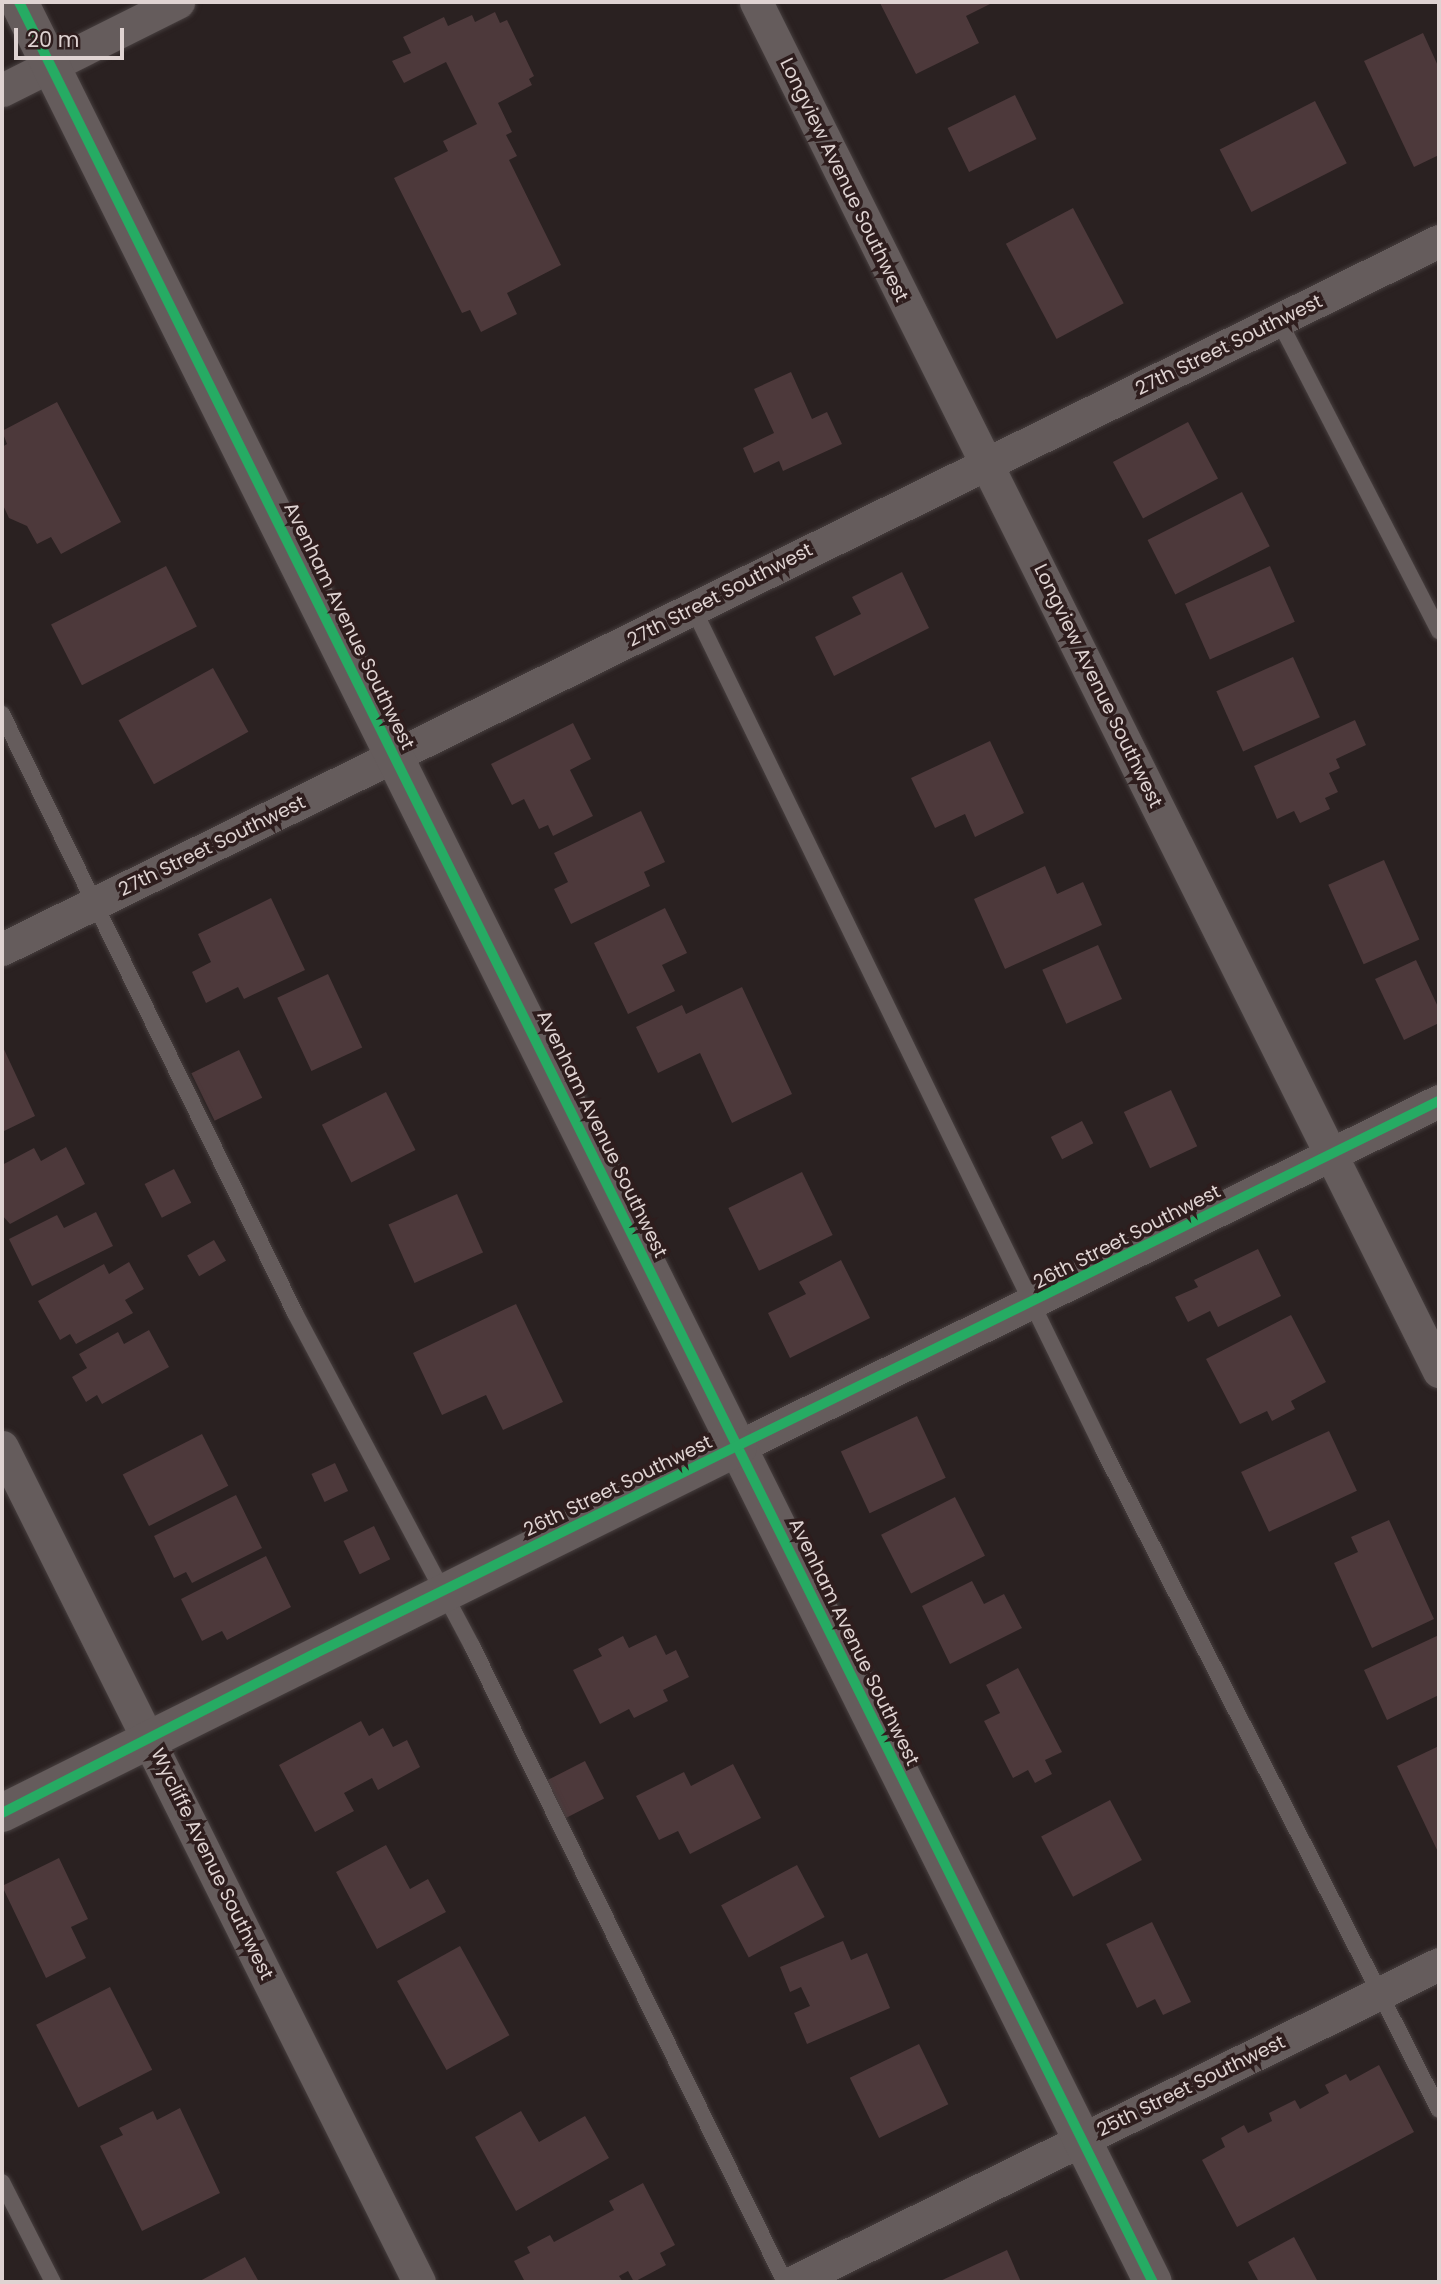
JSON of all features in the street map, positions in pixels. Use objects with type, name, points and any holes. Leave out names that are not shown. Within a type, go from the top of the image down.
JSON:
[{"type":"street","name":"Avenham Avenue Southwest","points":[[19,2],[1153,2282]]},
{"type":"street","points":[[2,90],[178,2]]},
{"type":"street","name":"Longview Avenue Southwest","points":[[756,2],[1439,1371]]},
{"type":"street","name":"27th Street Southwest","points":[[2,949],[1439,241]]},
{"type":"street","name":"26th Street Southwest","points":[[2,1812],[443,1591],[1439,1101]]},
{"type":"street","name":"Wycliffe Avenue Southwest","points":[[2,1447],[419,2282]]},
{"type":"street","name":"25th Street Southwest","points":[[793,2282],[1439,1964]]},
{"type":"lane","points":[[1279,321],[1439,631]]},
{"type":"lane","points":[[693,608],[1033,1303],[1267,1766],[1377,1995],[1439,2110]]},
{"type":"lane","points":[[2,714],[295,1313],[443,1591],[785,2282]]},
{"type":"lane","points":[[2,2182],[53,2282]]},
{"type":"building","points":[[994,2],[966,16],[979,43],[916,74],[880,3]]},
{"type":"building","points":[[495,12],[500,23],[507,20],[534,76],[529,79],[532,85],[498,103],[512,132],[506,135],[517,156],[509,160],[561,265],[507,293],[517,314],[481,332],[470,310],[462,313],[394,178],[448,151],[443,141],[477,124],[446,62],[404,83],[392,61],[411,53],[403,37],[444,17],[448,26],[472,15],[475,22]]},
{"type":"building","points":[[1423,33],[1439,68],[1439,155],[1414,167],[1364,61]]},
{"type":"building","points":[[1015,95],[1036,139],[969,172],[948,128]]},
{"type":"building","points":[[1315,101],[1347,163],[1251,212],[1220,150]]},
{"type":"building","points":[[1073,208],[1124,303],[1057,339],[1006,244]]},
{"type":"building","points":[[791,372],[812,419],[827,412],[842,444],[783,471],[779,461],[754,473],[743,448],[774,433],[754,389]]},
{"type":"building","points":[[57,402],[121,522],[61,554],[51,537],[37,544],[27,526],[9,518],[2,503],[2,447],[7,444],[2,431]]},
{"type":"building","points":[[1188,422],[1218,479],[1143,518],[1113,462]]},
{"type":"building","points":[[1242,492],[1270,546],[1175,594],[1148,540]]},
{"type":"building","points":[[166,566],[197,627],[82,685],[51,625]]},
{"type":"building","points":[[1270,566],[1295,622],[1210,660],[1185,604]]},
{"type":"building","points":[[902,572],[929,628],[834,676],[815,637],[861,614],[852,597]]},
{"type":"building","points":[[1293,657],[1320,717],[1243,751],[1216,691]]},
{"type":"building","points":[[213,668],[248,732],[154,784],[119,720]]},
{"type":"building","points":[[1355,720],[1366,745],[1336,759],[1340,768],[1329,773],[1338,792],[1325,798],[1330,809],[1300,823],[1294,811],[1277,819],[1254,766]]},
{"type":"building","points":[[573,723],[591,759],[570,770],[593,816],[553,836],[548,825],[539,829],[524,799],[512,805],[491,764]]},
{"type":"building","points":[[990,741],[1024,813],[975,837],[965,814],[935,828],[911,778]]},
{"type":"building","points":[[641,811],[665,862],[644,872],[650,886],[571,924],[554,889],[568,882],[554,853]]},
{"type":"building","points":[[1384,860],[1419,939],[1364,964],[1328,885]]},
{"type":"building","points":[[1045,866],[1057,894],[1083,882],[1102,925],[1005,969],[974,899]]},
{"type":"building","points":[[271,898],[305,970],[244,999],[238,987],[206,1003],[192,972],[211,962],[198,934]]},
{"type":"building","points":[[665,908],[687,953],[662,965],[675,991],[628,1014],[594,943]]},
{"type":"building","points":[[1098,945],[1122,999],[1066,1024],[1042,970]]},
{"type":"building","points":[[1416,960],[1439,1009],[1439,1023],[1404,1040],[1375,979]]},
{"type":"building","points":[[328,974],[362,1047],[311,1071],[277,998]]},
{"type":"building","points":[[742,987],[792,1094],[732,1123],[700,1053],[658,1073],[636,1027],[682,1005],[686,1014]]},
{"type":"building","points":[[2,1045],[35,1116],[2,1132]]},
{"type":"building","points":[[239,1050],[262,1098],[215,1121],[191,1073]]},
{"type":"building","points":[[1171,1090],[1197,1146],[1150,1168],[1124,1112]]},
{"type":"building","points":[[386,1092],[416,1150],[351,1183],[322,1125]]},
{"type":"building","points":[[1082,1121],[1093,1143],[1062,1159],[1051,1137]]},
{"type":"building","points":[[66,1147],[85,1184],[10,1224],[2,1215],[2,1165],[34,1148],[41,1161]]},
{"type":"building","points":[[174,1169],[191,1203],[162,1218],[145,1184]]},
{"type":"building","points":[[802,1172],[833,1235],[759,1271],[728,1208]]},
{"type":"building","points":[[457,1194],[483,1252],[415,1283],[388,1225]]},
{"type":"building","points":[[96,1212],[113,1246],[32,1286],[9,1239],[57,1215],[64,1228]]},
{"type":"building","points":[[214,1240],[226,1261],[199,1276],[187,1256]]},
{"type":"building","points":[[1258,1249],[1281,1296],[1218,1327],[1210,1311],[1188,1322],[1175,1297],[1198,1287],[1194,1280]]},
{"type":"building","points":[[841,1260],[870,1318],[790,1358],[768,1313],[806,1294],[799,1282]]},
{"type":"building","points":[[129,1262],[144,1289],[125,1300],[133,1313],[76,1344],[70,1334],[60,1340],[38,1301],[104,1264],[109,1274]]},
{"type":"building","points":[[516,1304],[563,1402],[503,1430],[486,1395],[442,1415],[413,1353]]},
{"type":"building","points":[[1291,1315],[1326,1382],[1291,1401],[1295,1409],[1272,1421],[1267,1411],[1240,1424],[1206,1359]]},
{"type":"building","points":[[149,1330],[169,1367],[102,1404],[97,1395],[86,1402],[72,1377],[87,1368],[79,1354],[118,1332],[124,1344]]},
{"type":"building","points":[[917,1416],[946,1478],[870,1513],[841,1451]]},
{"type":"building","points":[[1329,1431],[1357,1491],[1269,1532],[1241,1472]]},
{"type":"building","points":[[202,1434],[228,1486],[149,1526],[123,1474]]},
{"type":"building","points":[[335,1463],[348,1491],[325,1502],[311,1474]]},
{"type":"building","points":[[236,1495],[262,1548],[192,1583],[186,1572],[174,1578],[154,1536]]},
{"type":"building","points":[[955,1497],[985,1556],[911,1593],[881,1535]]},
{"type":"building","points":[[1389,1520],[1434,1619],[1372,1648],[1334,1563],[1358,1552],[1351,1537]]},
{"type":"building","points":[[374,1526],[390,1559],[360,1574],[343,1541]]},
{"type":"building","points":[[266,1556],[291,1607],[227,1640],[222,1631],[202,1641],[181,1599]]},
{"type":"building","points":[[972,1581],[984,1604],[1004,1594],[1022,1628],[950,1664],[922,1606]]},
{"type":"building","points":[[656,1635],[666,1655],[676,1650],[689,1677],[663,1690],[668,1701],[634,1718],[629,1709],[600,1724],[573,1670],[602,1656],[598,1649],[623,1636],[629,1648]]},
{"type":"building","points":[[1439,1635],[1439,1695],[1387,1720],[1364,1670]]},
{"type":"building","points":[[1018,1668],[1062,1752],[1045,1760],[1052,1774],[1035,1783],[1028,1770],[1013,1778],[984,1721],[1000,1713],[986,1685]]},
{"type":"building","points":[[361,1721],[369,1736],[383,1728],[393,1747],[407,1740],[420,1767],[378,1790],[372,1778],[344,1793],[354,1811],[315,1832],[279,1765]]},
{"type":"building","points":[[1439,1746],[1439,1854],[1397,1766]]},
{"type":"building","points":[[585,1761],[604,1798],[565,1818],[546,1781]]},
{"type":"building","points":[[733,1764],[761,1818],[690,1854],[678,1831],[659,1840],[636,1796],[684,1772],[691,1786]]},
{"type":"building","points":[[1110,1800],[1142,1860],[1073,1897],[1041,1837]]},
{"type":"building","points":[[386,1845],[410,1889],[428,1879],[446,1912],[377,1949],[336,1872]]},
{"type":"building","points":[[59,1858],[88,1919],[71,1927],[86,1958],[46,1978],[2,1886]]},
{"type":"building","points":[[797,1865],[825,1917],[749,1957],[721,1905]]},
{"type":"building","points":[[1152,1922],[1191,2002],[1163,2015],[1155,1999],[1137,2008],[1106,1944]]},
{"type":"building","points":[[843,1941],[851,1960],[867,1953],[890,2008],[807,2044],[794,2013],[810,2006],[801,1987],[790,1992],[780,1967]]},
{"type":"building","points":[[460,1946],[509,2035],[446,2070],[397,1981]]},
{"type":"building","points":[[110,1987],[152,2070],[78,2108],[36,2025]]},
{"type":"building","points":[[919,2044],[948,2104],[879,2138],[850,2078]]},
{"type":"building","points":[[1379,2065],[1414,2132],[1237,2227],[1202,2160],[1225,2147],[1221,2138],[1244,2125],[1248,2133],[1272,2121],[1269,2113],[1295,2100],[1300,2109],[1329,2093],[1325,2085],[1346,2074],[1350,2081]]},
{"type":"building","points":[[180,2108],[220,2193],[142,2231],[100,2146],[123,2135],[119,2128],[153,2111],[157,2120]]},
{"type":"building","points":[[521,2111],[539,2142],[585,2116],[609,2158],[516,2211],[475,2137]]},
{"type":"building","points":[[643,2183],[675,2245],[660,2253],[666,2265],[634,2282],[628,2271],[619,2276],[623,2282],[525,2282],[514,2261],[530,2253],[527,2247],[550,2235],[554,2242],[614,2210],[609,2201]]},
{"type":"building","points":[[1294,2237],[1318,2282],[1259,2282],[1248,2262]]},
{"type":"building","points":[[1007,2250],[1021,2282],[938,2282]]},
{"type":"building","points":[[245,2257],[259,2282],[198,2282]]},
{"type":"cycle path","points":[[19,2],[1153,2282]]},
{"type":"cycle path","points":[[2,1813],[316,1653],[1439,1101]]}]
